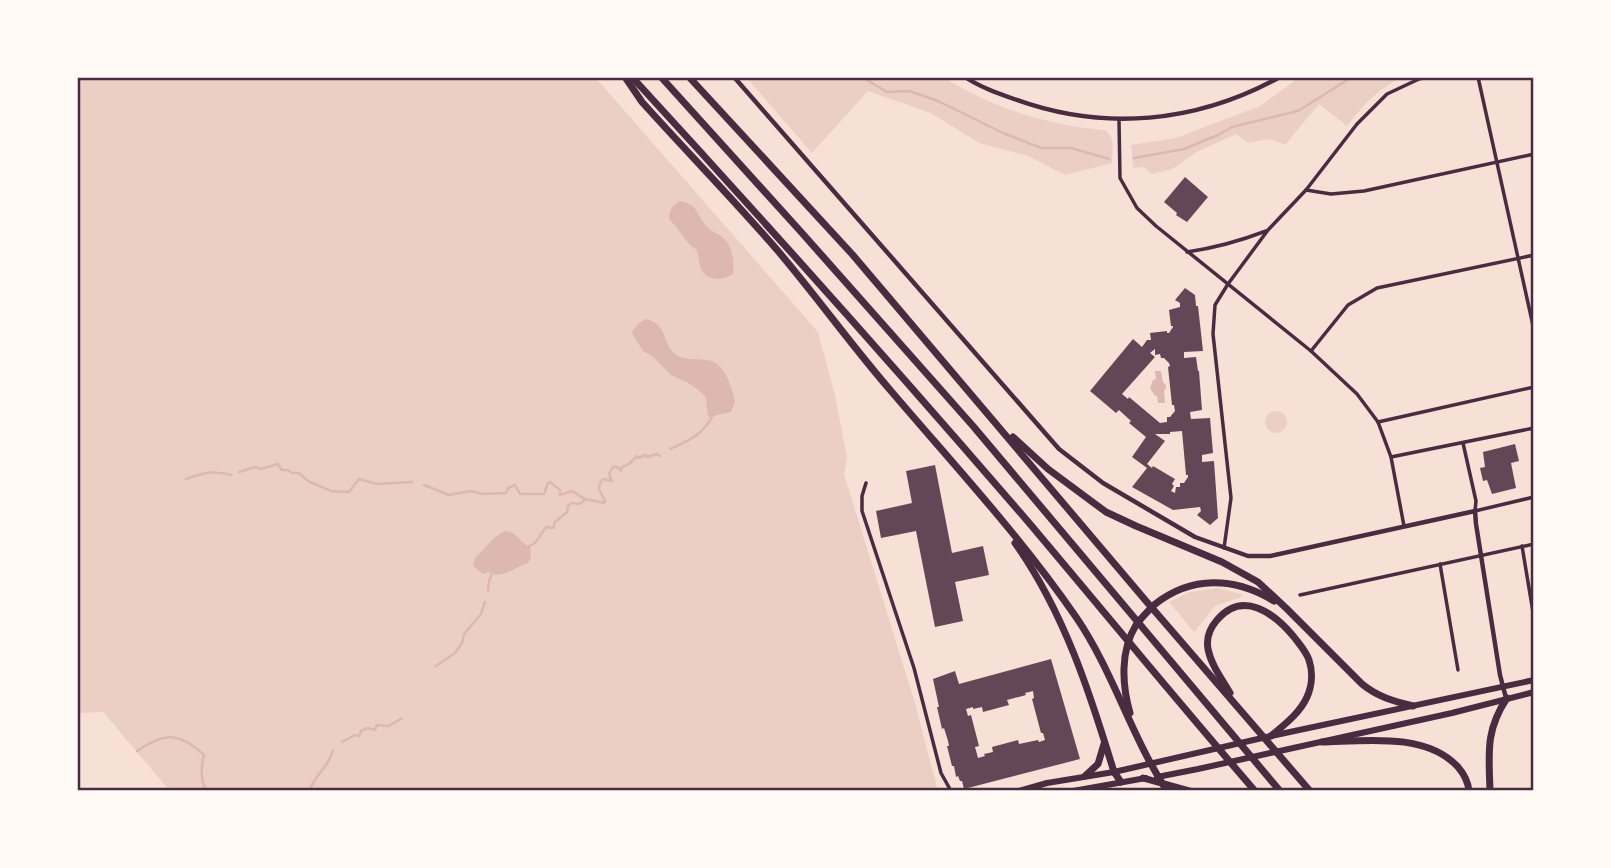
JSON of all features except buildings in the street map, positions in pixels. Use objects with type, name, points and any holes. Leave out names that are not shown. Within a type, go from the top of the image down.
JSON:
[{"type":"highway","points":[[625,77],[642,102],[778,252],[878,376],[1027,550],[1078,621],[1101,660],[1155,773],[1167,791]]},
{"type":"highway","points":[[632,77],[959,442],[1253,788]]},
{"type":"highway","points":[[661,77],[973,426],[1280,791]]},
{"type":"highway","points":[[689,77],[852,254],[1310,791]]},
{"type":"highway","points":[[989,414],[1048,469],[1106,512],[1234,568],[1258,582],[1373,693],[1413,706]]},
{"type":"highway","points":[[989,506],[1048,595],[1086,684],[1114,772],[1121,782]]},
{"type":"highway","points":[[1135,733],[1126,702],[1124,666],[1136,625],[1150,609],[1183,587],[1205,583],[1237,584],[1259,592],[1286,608]]},
{"type":"highway","points":[[1239,709],[1214,666],[1207,642],[1210,630],[1219,617],[1230,609],[1245,606],[1259,608],[1283,624],[1305,651],[1311,667],[1311,684],[1306,700],[1294,716],[1271,736]]},
{"type":"highway","points":[[1490,791],[1490,737],[1495,718],[1507,698]]},
{"type":"highway","points":[[1085,776],[1099,762],[1104,739]]},
{"type":"highway","points":[[1322,742],[1394,741],[1418,744],[1438,751],[1451,760],[1464,774],[1469,791]]},
{"type":"highway","points":[[1296,774],[1317,791]]},
{"type":"highway","points":[[1143,778],[1190,791]]},
{"type":"main road","points":[[1019,791],[1534,680]]},
{"type":"main road","points":[[1073,791],[1168,775],[1322,742],[1534,692]]},
{"type":"street","points":[[734,77],[1059,449],[1103,483],[1195,537],[1248,556],[1270,556],[1534,497]]},
{"type":"street","points":[[965,77],[1027,104],[1082,117],[1119,120],[1194,111],[1231,100],[1280,77]]},
{"type":"street","points":[[1224,548],[1231,498],[1213,334],[1215,305],[1268,230],[1306,190],[1357,124],[1387,94],[1427,77]]},
{"type":"street","points":[[1478,77],[1534,330]]},
{"type":"street","points":[[1119,120],[1120,178],[1137,208],[1187,252],[1311,351],[1357,394],[1378,422],[1391,457],[1404,526]]},
{"type":"street","points":[[1306,190],[1331,194],[1364,191],[1534,155]]},
{"type":"street","points":[[1187,252],[1243,240],[1268,230]]},
{"type":"street","points":[[1311,351],[1348,305],[1377,288],[1534,255]]},
{"type":"street","points":[[1378,422],[1534,387]]},
{"type":"street","points":[[1391,457],[1534,428]]},
{"type":"street","points":[[1463,443],[1476,501],[1476,524],[1502,687],[1507,698]]},
{"type":"street","points":[[866,483],[862,496],[862,511],[914,668],[941,773],[951,791]]},
{"type":"street","points":[[1300,595],[1534,544]]},
{"type":"street","points":[[1522,546],[1534,618]]},
{"type":"street","points":[[1440,564],[1458,670]]},
{"type":"shaded area","points":[[77,77],[595,77],[818,332],[835,395],[847,458],[844,474],[915,703],[938,791],[170,791],[103,712],[77,713]]},
{"type":"shaded area","points":[[746,77],[943,77],[981,98],[1021,113],[1062,124],[1105,130],[1112,141],[1112,163],[1065,175],[1028,156],[979,143],[931,113],[868,91],[812,153]]},
{"type":"shaded area","points":[[1300,77],[1403,77],[1379,92],[1347,126],[1319,104],[1285,145],[1270,139],[1249,143],[1236,134],[1197,152],[1172,169],[1152,174],[1143,167],[1133,168],[1131,145],[1176,138],[1260,106]]},
{"type":"shaded area","points":[[680,201],[693,207],[706,226],[728,244],[734,265],[733,274],[715,279],[703,273],[697,250],[669,219],[671,209]]},
{"type":"shaded area","points":[[646,319],[657,324],[676,355],[687,359],[709,360],[722,369],[735,401],[731,412],[708,417],[706,398],[702,393],[671,375],[643,351],[632,333],[638,324]]},
{"type":"shaded area","points":[[1155,371],[1161,371],[1166,385],[1165,403],[1158,403],[1157,396],[1150,388],[1156,379]]},
{"type":"shaded area","points":[[1276,411],[1284,414],[1287,422],[1284,430],[1276,433],[1268,430],[1265,422],[1268,414]]},
{"type":"shaded area","points":[[505,531],[530,547],[531,558],[528,563],[505,573],[483,574],[473,566],[475,558]]},
{"type":"shaded area","points":[[1217,588],[1242,594],[1242,597],[1215,606],[1194,632],[1169,602],[1190,592]]},
{"type":"waterway","points":[[1134,158],[1184,149],[1232,127],[1298,111],[1352,77]]},
{"type":"waterway","points":[[867,80],[887,92],[909,91],[938,101],[1003,133],[1041,148],[1071,148],[1109,159]]},
{"type":"waterway","points":[[670,449],[690,440],[713,415]]},
{"type":"waterway","points":[[527,547],[535,543],[546,527],[554,528],[554,523],[567,512],[572,503],[579,504],[586,499],[604,503],[599,489],[600,483],[603,479],[612,481],[609,474],[613,467],[621,471],[622,467],[637,456],[660,456]]},
{"type":"waterway","points":[[239,472],[278,464],[282,470],[299,473],[308,481],[331,491],[349,492],[359,479],[377,484],[412,482]]},
{"type":"waterway","points":[[186,479],[208,473],[231,475]]},
{"type":"waterway","points":[[424,485],[449,495],[471,491],[482,494],[506,493],[508,488],[515,485],[520,494],[544,494],[550,482],[560,490],[560,495],[572,491],[585,499]]},
{"type":"waterway","points":[[488,591],[493,571]]},
{"type":"waterway","points":[[436,666],[455,653],[464,634],[481,614],[485,602]]},
{"type":"waterway","points":[[342,742],[355,735],[359,736],[361,731],[368,728],[375,730],[377,725],[389,726],[402,718]]},
{"type":"waterway","points":[[137,751],[164,738],[172,737],[187,742],[204,755],[202,773],[207,791]]},
{"type":"waterway","points":[[311,787],[333,750]]}]
